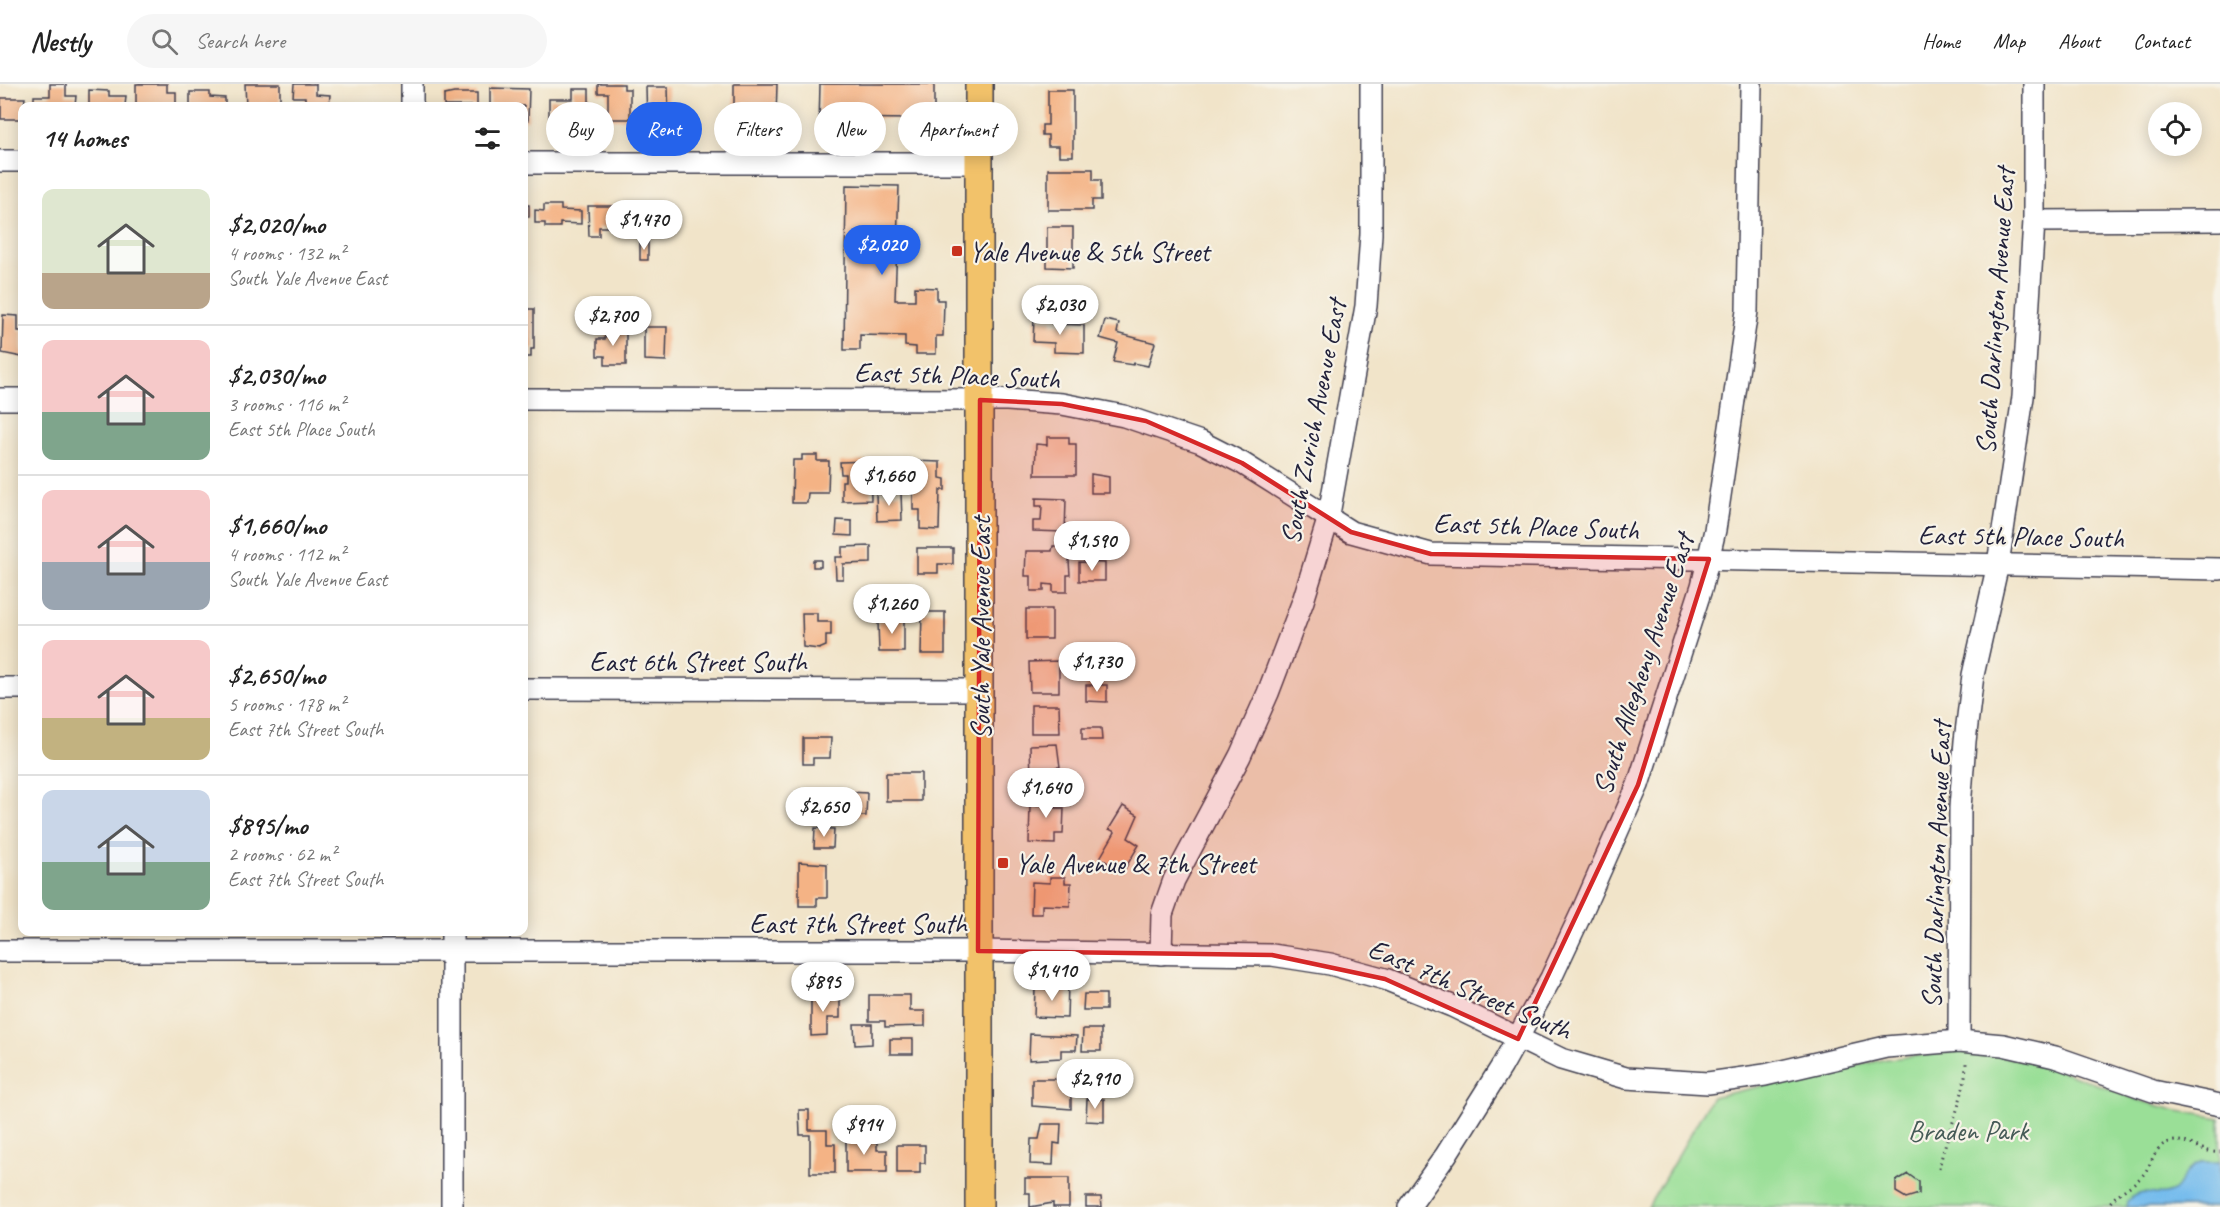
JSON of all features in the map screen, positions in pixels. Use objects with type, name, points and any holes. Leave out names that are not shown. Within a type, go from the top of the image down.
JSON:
[{"type":"main road","name":"South Yale Avenue East","points":[[979,84],[979,1207]]},
{"type":"street","points":[[412,84],[412,102]]},
{"type":"street","name":"South Zurich Avenue East","points":[[1161,954],[1162,914],[1174,880],[1240,756],[1268,693],[1303,601],[1328,519],[1366,306],[1371,234],[1371,84]]},
{"type":"street","name":"South Allegheny Avenue East","points":[[1409,1207],[1446,1155],[1518,1039],[1551,978],[1638,785],[1709,559],[1747,312],[1751,84]]},
{"type":"street","name":"South Darlington Avenue East","points":[[1963,1041],[1960,808],[1973,675],[1998,564],[2023,397],[2034,221],[2034,84]]},
{"type":"street","points":[[0,161],[18,161]]},
{"type":"street","points":[[528,163],[979,163]]},
{"type":"street","points":[[2034,221],[2220,220]]},
{"type":"street","points":[[0,399],[18,399]]},
{"type":"street","name":"East 5th Place South","points":[[528,399],[980,400],[1062,404],[1146,421],[1201,442],[1242,463],[1351,532],[1431,554],[2220,569]]},
{"type":"street","points":[[0,688],[18,688]]},
{"type":"street","name":"East 6th Street South","points":[[528,689],[980,690]]},
{"type":"street","points":[[452,942],[452,1207]]},
{"type":"street","name":"East 7th Street South","points":[[0,951],[452,942],[1272,955],[1357,971],[1385,979],[1452,1006],[1561,1059],[1614,1076],[1666,1083],[1708,1083],[1765,1075],[1886,1047],[1963,1041],[2003,1045],[2055,1057],[2161,1093],[2220,1105]]},
{"type":"path","points":[[1939,1169],[1942,1152],[1966,1084],[1963,1041]]},
{"type":"path","points":[[2107,1207],[2124,1188],[2144,1174],[2152,1155],[2168,1142],[2187,1142],[2204,1150],[2220,1152]]},
{"type":"highlighted area","points":[[980,400],[1062,404],[1146,421],[1242,463],[1351,532],[1431,554],[1709,559],[1638,785],[1518,1039],[1385,979],[1272,955],[978,951]]},
{"type":"green space","name":"Braden Park","points":[[1962,1051],[1997,1055],[2046,1065],[2141,1101],[2178,1111],[2220,1118],[2220,1207],[1648,1207],[1712,1097],[1887,1059]]},
{"type":"water","points":[[2203,1162],[2220,1162],[2220,1207],[2126,1207],[2127,1201],[2140,1194],[2162,1194],[2173,1191],[2185,1173]]},
{"type":"building","points":[[50,84],[66,84],[66,96],[76,96],[75,102],[34,102],[34,96],[50,96]]},
{"type":"building","points":[[136,84],[167,84],[167,92],[176,92],[176,102],[136,102]]},
{"type":"building","points":[[245,84],[280,84],[280,102],[246,102]]},
{"type":"building","points":[[294,84],[316,84],[316,94],[330,95],[329,102],[305,102],[305,97],[293,97]]},
{"type":"building","points":[[598,84],[624,84],[624,89],[630,89],[630,102],[626,102],[626,119],[614,119],[614,102],[608,102],[608,93],[598,93]]},
{"type":"building","points":[[734,84],[777,84],[776,102],[734,102]]},
{"type":"building","points":[[820,84],[934,84],[934,102],[898,102],[898,119],[886,119],[886,102],[820,102]]},
{"type":"building","points":[[646,87],[668,87],[668,102],[646,102]]},
{"type":"building","points":[[490,88],[529,89],[528,120],[528,102],[490,102]]},
{"type":"building","points":[[573,89],[589,89],[589,102],[549,102],[549,99],[573,99]]},
{"type":"building","points":[[89,90],[109,91],[109,96],[126,96],[125,102],[89,102]]},
{"type":"building","points":[[1048,90],[1073,90],[1073,156],[1059,156],[1059,146],[1048,146],[1048,135],[1042,135],[1042,125],[1048,125]]},
{"type":"building","points":[[190,92],[210,92],[210,97],[225,98],[225,102],[190,102]]},
{"type":"building","points":[[477,93],[477,102],[444,102],[444,95]]},
{"type":"building","points":[[1,98],[25,98],[24,102],[18,102],[18,119],[1,119]]},
{"type":"building","points":[[1048,169],[1093,169],[1093,180],[1101,180],[1101,200],[1092,200],[1092,210],[1048,210]]},
{"type":"building","points":[[846,185],[899,186],[895,300],[915,300],[915,287],[937,288],[937,300],[944,300],[943,336],[936,336],[936,354],[916,354],[916,347],[905,346],[905,336],[860,335],[860,350],[844,350]]},
{"type":"building","points":[[544,205],[561,205],[561,210],[581,211],[581,224],[560,223],[560,227],[545,227],[545,223],[535,223],[535,210],[544,211]]},
{"type":"building","points":[[588,206],[626,206],[626,227],[599,227],[599,236],[589,236]]},
{"type":"building","points":[[647,206],[673,206],[673,230],[647,230]]},
{"type":"building","points":[[1047,227],[1073,227],[1073,268],[1047,267]]},
{"type":"building","points":[[640,242],[648,242],[648,260],[640,260]]},
{"type":"building","points":[[528,309],[534,309],[534,349],[531,349],[531,357],[528,357]]},
{"type":"building","points":[[3,315],[18,316],[18,356],[2,353]]},
{"type":"building","points":[[1034,319],[1052,320],[1052,324],[1084,325],[1084,353],[1054,352],[1054,343],[1033,342]]},
{"type":"building","points":[[1105,320],[1119,323],[1117,333],[1155,343],[1148,366],[1113,362],[1118,343],[1100,338]]},
{"type":"building","points":[[606,327],[626,328],[626,365],[605,365],[605,356],[597,356],[597,339],[605,339]]},
{"type":"building","points":[[644,327],[667,327],[666,361],[644,360]]},
{"type":"building","points":[[1047,437],[1069,437],[1069,444],[1076,444],[1076,475],[1035,475],[1036,444],[1047,445]]},
{"type":"building","points":[[802,455],[817,455],[817,461],[829,461],[828,493],[808,493],[807,503],[792,503],[793,460],[802,460]]},
{"type":"building","points":[[870,461],[871,500],[842,501],[842,481],[845,481],[845,474],[841,474],[840,462]]},
{"type":"building","points":[[913,461],[940,462],[940,478],[945,479],[945,490],[940,490],[939,530],[920,529],[920,510],[913,510]]},
{"type":"building","points":[[1091,474],[1109,477],[1109,493],[1091,493]]},
{"type":"building","points":[[901,493],[902,520],[877,521],[876,494]]},
{"type":"building","points":[[1036,498],[1066,499],[1065,532],[1033,531],[1033,521],[1041,521],[1042,506],[1036,506]]},
{"type":"building","points":[[837,520],[852,521],[852,536],[836,535]]},
{"type":"building","points":[[871,546],[871,563],[843,564],[843,579],[836,579],[835,557],[842,557],[842,547]]},
{"type":"building","points":[[1053,546],[1068,546],[1070,575],[1067,575],[1067,592],[1053,592],[1053,585],[1044,584],[1044,591],[1031,591],[1031,576],[1025,576],[1026,551],[1052,551]]},
{"type":"building","points":[[917,548],[953,548],[953,564],[938,564],[938,573],[917,573]]},
{"type":"building","points":[[813,560],[821,560],[821,567],[813,567]]},
{"type":"building","points":[[1079,562],[1105,563],[1105,581],[1079,581]]},
{"type":"building","points":[[1026,609],[1052,609],[1052,639],[1026,639]]},
{"type":"building","points":[[922,612],[945,612],[945,654],[921,654]]},
{"type":"building","points":[[802,613],[817,613],[817,622],[831,622],[831,635],[826,635],[826,646],[819,649],[803,647]]},
{"type":"building","points":[[889,617],[904,617],[904,652],[879,652],[878,621],[889,621]]},
{"type":"building","points":[[1059,661],[1059,692],[1030,692],[1029,662]]},
{"type":"building","points":[[1086,685],[1107,685],[1107,702],[1086,701]]},
{"type":"building","points":[[1031,705],[1059,705],[1060,733],[1031,733]]},
{"type":"building","points":[[1082,728],[1101,728],[1102,740],[1082,740]]},
{"type":"building","points":[[803,738],[831,738],[830,758],[813,758],[813,764],[803,764]]},
{"type":"building","points":[[1057,744],[1060,767],[1056,767],[1056,778],[1031,778],[1030,745]]},
{"type":"building","points":[[886,773],[921,773],[921,801],[886,801]]},
{"type":"building","points":[[1038,789],[1055,789],[1055,808],[1064,808],[1063,834],[1055,834],[1055,844],[1029,843],[1030,805],[1038,805]]},
{"type":"building","points":[[849,792],[867,793],[866,816],[848,816]]},
{"type":"building","points":[[1123,806],[1138,815],[1128,838],[1139,845],[1123,872],[1100,858],[1115,832],[1109,829]]},
{"type":"building","points":[[815,828],[834,829],[833,848],[814,848]]},
{"type":"building","points":[[799,862],[827,864],[827,898],[817,898],[817,906],[799,906]]},
{"type":"building","points":[[1050,877],[1065,877],[1065,883],[1071,883],[1070,906],[1042,905],[1042,914],[1031,914],[1032,882],[1050,883]]},
{"type":"building","points":[[1057,984],[1068,984],[1067,1018],[1034,1017],[1035,988],[1057,989]]},
{"type":"building","points":[[1084,994],[1106,994],[1106,1010],[1083,1010]]},
{"type":"building","points":[[869,995],[910,995],[910,1011],[925,1011],[925,1026],[885,1027],[885,1021],[869,1021]]},
{"type":"building","points":[[811,996],[840,996],[840,1018],[827,1018],[827,1035],[811,1036]]},
{"type":"building","points":[[854,1024],[872,1024],[872,1044],[855,1045]]},
{"type":"building","points":[[1083,1029],[1101,1029],[1101,1051],[1082,1051]]},
{"type":"building","points":[[1030,1034],[1077,1036],[1076,1050],[1061,1050],[1061,1058],[1029,1060]]},
{"type":"building","points":[[890,1039],[913,1039],[913,1054],[890,1054]]},
{"type":"building","points":[[1032,1079],[1071,1079],[1071,1109],[1032,1106]]},
{"type":"building","points":[[1087,1099],[1104,1099],[1104,1122],[1086,1121]]},
{"type":"building","points":[[799,1110],[809,1110],[809,1130],[827,1130],[827,1144],[835,1144],[835,1173],[810,1173],[810,1135],[800,1135]]},
{"type":"building","points":[[1042,1124],[1061,1124],[1060,1144],[1054,1143],[1053,1165],[1030,1164],[1031,1139],[1039,1139]]},
{"type":"building","points":[[846,1134],[856,1134],[856,1142],[877,1142],[877,1150],[887,1150],[887,1172],[846,1172]]},
{"type":"building","points":[[897,1145],[925,1145],[925,1163],[920,1163],[920,1173],[897,1173]]},
{"type":"building","points":[[1908,1174],[1919,1182],[1919,1194],[1906,1198],[1896,1192],[1896,1181]]},
{"type":"building","points":[[1025,1178],[1069,1178],[1069,1207],[1053,1207],[1053,1203],[1030,1207],[1030,1193],[1025,1193]]},
{"type":"building","points":[[1086,1197],[1101,1197],[1102,1207],[1086,1207]]},
{"type":"place","name":"Yale Avenue & 5th Street","points":[[957,251]]},
{"type":"place","name":"Yale Avenue & 7th Street","points":[[1003,863]]}]
